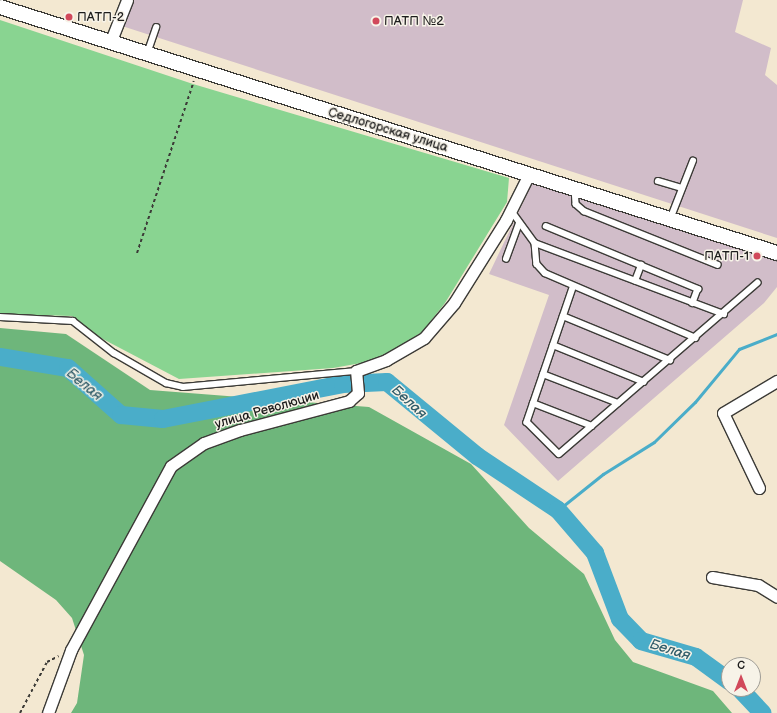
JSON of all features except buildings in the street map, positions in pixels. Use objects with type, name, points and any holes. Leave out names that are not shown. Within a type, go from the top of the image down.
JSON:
[{"type":"street","points":[[110,43],[127,0]]},
{"type":"street","name":"Седлогорская улица","points":[[0,7],[110,43],[671,217],[777,253]]},
{"type":"street","points":[[356,371],[386,360],[424,338],[454,303],[511,210],[529,174]]},
{"type":"street","name":"улица Революции","points":[[48,713],[71,650],[171,466],[204,443],[240,430],[349,400],[358,392],[356,371]]},
{"type":"street","points":[[759,488],[723,413],[777,382]]},
{"type":"street","points":[[712,577],[758,585],[777,597]]},
{"type":"lane","points":[[147,54],[156,28]]},
{"type":"lane","points":[[671,217],[693,161]]},
{"type":"lane","points":[[658,181],[682,188]]},
{"type":"lane","points":[[576,188],[576,204],[584,211],[718,265]]},
{"type":"lane","points":[[511,210],[535,243],[724,314]]},
{"type":"lane","points":[[506,259],[519,223]]},
{"type":"lane","points":[[546,226],[698,289],[693,303]]},
{"type":"lane","points":[[535,243],[537,264],[545,273],[573,288],[696,338]]},
{"type":"lane","points":[[635,281],[641,265]]},
{"type":"lane","points":[[573,288],[526,422],[558,454],[724,314],[757,283]]},
{"type":"lane","points":[[564,316],[670,360]]},
{"type":"lane","points":[[0,317],[73,322],[114,353],[166,383],[182,387],[356,371]]},
{"type":"lane","points":[[553,345],[644,382]]},
{"type":"lane","points":[[543,374],[618,404]]},
{"type":"lane","points":[[533,403],[592,426]]},
{"type":"path","points":[[137,253],[194,82]]},
{"type":"path","points":[[20,713],[47,662],[71,650]]},
{"type":"shaded area","points":[[133,0],[743,0],[735,32],[771,48],[765,75],[777,85],[777,238],[122,26]]},
{"type":"shaded area","points":[[533,182],[777,259],[777,287],[764,303],[558,481],[504,425],[549,295],[489,274]]},
{"type":"green space","points":[[0,20],[193,84],[509,178],[507,202],[445,303],[422,332],[396,349],[367,362],[333,368],[179,379],[99,337],[72,316],[0,314]]},
{"type":"green space","points":[[0,328],[66,334],[150,390],[369,407],[471,464],[529,528],[584,574],[615,640],[633,662],[713,691],[732,713],[71,713],[77,703],[84,655],[72,618],[56,600],[0,561]]},
{"type":"waterway","points":[[558,510],[603,474],[654,442],[695,402],[739,349],[777,334]]},
{"type":"waterway","name":"Белая","points":[[0,357],[68,368],[121,415],[163,419],[343,384],[387,382],[477,456],[558,510],[595,553],[620,619],[641,641],[696,657],[721,675]]},
{"type":"waterway","name":"Белая","points":[[747,697],[762,713]]},
{"type":"place","name":"ПАТП-2","points":[[69,17]]},
{"type":"place","name":"ПАТП №2","points":[[376,21]]},
{"type":"place","name":"ПАТП-1","points":[[757,256]]}]
